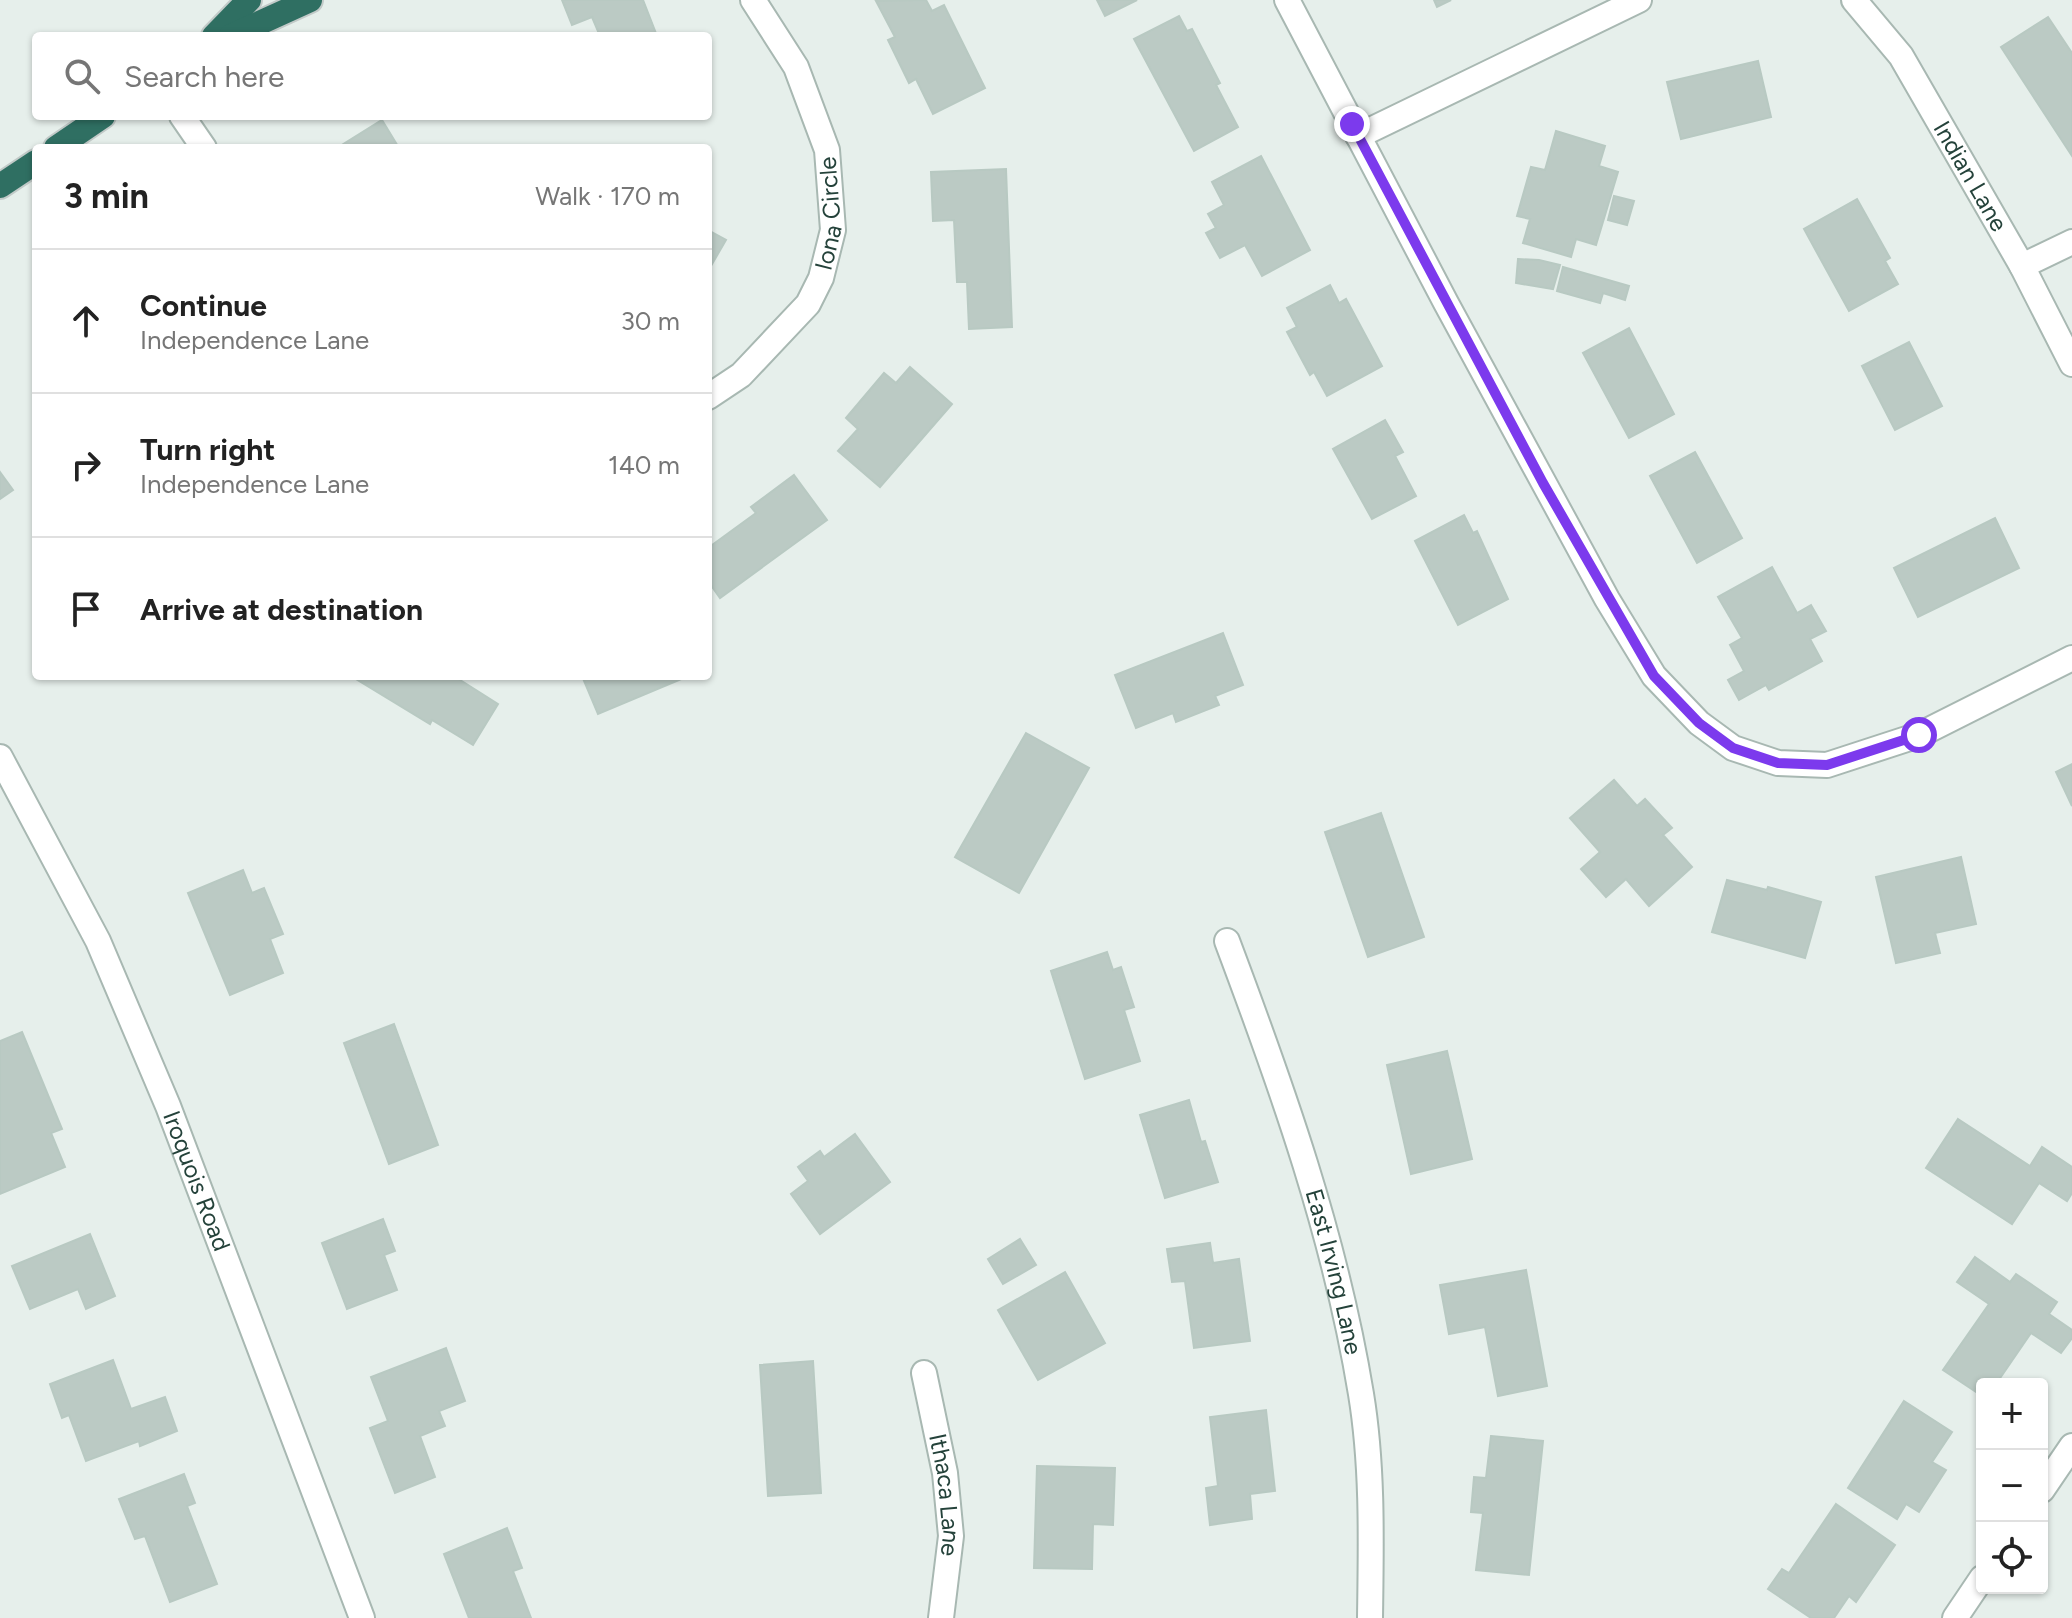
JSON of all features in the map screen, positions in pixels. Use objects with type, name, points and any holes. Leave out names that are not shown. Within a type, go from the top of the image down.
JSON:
[{"type":"highway","points":[[218,32],[249,0]]},
{"type":"highway","points":[[240,32],[310,0]]},
{"type":"highway","points":[[62,144],[97,120]]},
{"type":"highway","points":[[0,186],[32,165]]},
{"type":"street","name":"Iona Circle","points":[[712,394],[741,375],[808,304],[821,278],[833,230],[827,150],[796,67],[753,0]]},
{"type":"street","points":[[1287,0],[1510,423],[1607,599],[1654,676],[1699,723],[1733,748],[1778,763],[1827,765],[1919,735],[2072,658]]},
{"type":"street","points":[[1358,136],[1639,0]]},
{"type":"street","name":"Indian Lane","points":[[1854,0],[1901,56],[2022,266],[2072,364]]},
{"type":"street","points":[[185,120],[201,144]]},
{"type":"street","points":[[2022,266],[2072,242]]},
{"type":"street","name":"Iroquois Road","points":[[0,757],[98,941],[168,1106],[362,1618]]},
{"type":"street","name":"East Irving Lane","points":[[1227,941],[1280,1083],[1327,1232],[1361,1395],[1368,1461],[1370,1618]]},
{"type":"street","name":"Ithaca Lane","points":[[924,1373],[945,1473],[951,1536],[941,1618]]},
{"type":"street","points":[[2048,1481],[2072,1446]]},
{"type":"street","points":[[1955,1618],[1976,1587]]},
{"type":"building","points":[[562,0],[643,0],[655,32],[598,32],[592,17],[572,25]]},
{"type":"building","points":[[926,0],[932,11],[944,5],[985,88],[933,114],[916,79],[909,83],[888,40],[895,37],[876,1]]},
{"type":"building","points":[[1097,0],[1137,0],[1105,16]]},
{"type":"building","points":[[1434,0],[1451,0],[1437,7]]},
{"type":"building","points":[[1179,16],[1187,31],[1192,29],[1220,83],[1216,85],[1238,127],[1194,151],[1134,39]]},
{"type":"building","points":[[2048,17],[2072,53],[2072,156],[2001,47]]},
{"type":"building","points":[[1758,61],[1771,117],[1681,139],[1667,82]]},
{"type":"building","points":[[382,120],[397,144],[343,144]]},
{"type":"building","points":[[1556,131],[1605,146],[1599,166],[1618,172],[1596,245],[1576,239],[1571,257],[1523,243],[1530,219],[1517,216],[1531,167],[1545,170]]},
{"type":"building","points":[[1261,156],[1310,250],[1262,276],[1245,245],[1220,258],[1206,233],[1216,228],[1208,214],[1224,205],[1212,182]]},
{"type":"building","points":[[1006,169],[1012,327],[969,329],[967,282],[957,282],[954,220],[933,221],[931,172]]},
{"type":"building","points":[[1614,196],[1634,201],[1627,225],[1608,220]]},
{"type":"building","points":[[1857,199],[1890,258],[1885,261],[1898,284],[1849,311],[1804,229]]},
{"type":"building","points":[[712,232],[726,240],[712,264]]},
{"type":"building","points":[[1518,259],[1560,265],[1553,289],[1516,283]]},
{"type":"building","points":[[1563,267],[1629,286],[1625,300],[1603,293],[1600,303],[1557,291]]},
{"type":"building","points":[[1330,285],[1339,303],[1346,299],[1382,366],[1327,396],[1314,372],[1310,375],[1287,332],[1297,327],[1287,308]]},
{"type":"building","points":[[1629,328],[1674,414],[1629,438],[1583,353]]},
{"type":"building","points":[[1909,342],[1942,406],[1895,430],[1862,366]]},
{"type":"building","points":[[910,367],[952,404],[880,487],[838,451],[858,429],[846,418],[884,373],[896,383]]},
{"type":"building","points":[[1385,420],[1403,452],[1395,456],[1416,496],[1372,519],[1333,449]]},
{"type":"building","points":[[1695,452],[1742,538],[1697,563],[1650,476]]},
{"type":"building","points":[[0,472],[13,490],[0,499]]},
{"type":"building","points":[[794,475],[827,520],[720,598],[712,587],[712,545],[756,513],[751,507]]},
{"type":"building","points":[[1464,515],[1473,533],[1477,531],[1508,599],[1458,625],[1415,541]]},
{"type":"building","points":[[1995,518],[2019,568],[1918,617],[1894,568]]},
{"type":"building","points":[[1772,567],[1797,613],[1811,605],[1826,631],[1810,639],[1822,661],[1769,690],[1766,685],[1739,700],[1728,680],[1744,671],[1730,645],[1742,638],[1718,597]]},
{"type":"building","points":[[1223,633],[1243,685],[1215,696],[1219,705],[1176,722],[1173,713],[1136,728],[1115,675]]},
{"type":"building","points":[[358,680],[460,680],[498,704],[473,745],[432,720],[430,724]]},
{"type":"building","points":[[584,680],[679,680],[598,714]]},
{"type":"building","points":[[1026,733],[1089,768],[1019,893],[955,857]]},
{"type":"building","points":[[2072,764],[2072,806],[2056,772]]},
{"type":"building","points":[[1614,780],[1637,806],[1645,799],[1672,828],[1663,835],[1692,867],[1649,906],[1626,879],[1606,897],[1581,869],[1600,852],[1570,818]]},
{"type":"building","points":[[1381,813],[1424,937],[1368,957],[1325,832]]},
{"type":"building","points":[[1961,857],[1976,924],[1935,933],[1940,953],[1896,963],[1876,877]]},
{"type":"building","points":[[243,870],[252,893],[264,888],[283,934],[270,939],[283,973],[230,995],[188,893]]},
{"type":"building","points":[[1727,880],[1767,890],[1768,887],[1821,902],[1805,958],[1712,932]]},
{"type":"building","points":[[1107,952],[1113,970],[1121,967],[1134,1007],[1124,1010],[1140,1061],[1085,1079],[1051,971]]},
{"type":"building","points":[[394,1024],[438,1145],[389,1164],[344,1043]]},
{"type":"building","points":[[22,1032],[62,1129],[51,1133],[65,1167],[0,1194],[0,1041]]},
{"type":"building","points":[[1447,1051],[1472,1159],[1411,1174],[1387,1065]]},
{"type":"building","points":[[1189,1100],[1201,1142],[1205,1141],[1218,1182],[1165,1198],[1140,1115]]},
{"type":"building","points":[[1958,1119],[2030,1166],[2042,1147],[2072,1167],[2072,1193],[2067,1201],[2039,1183],[2012,1224],[1926,1168]]},
{"type":"building","points":[[855,1134],[890,1182],[820,1234],[791,1194],[808,1181],[798,1167],[820,1151],[824,1157]]},
{"type":"building","points":[[383,1219],[395,1251],[384,1255],[397,1290],[347,1309],[322,1243]]},
{"type":"building","points":[[90,1234],[115,1296],[86,1309],[78,1289],[30,1309],[12,1266]]},
{"type":"building","points":[[1020,1239],[1036,1265],[1003,1284],[988,1259]]},
{"type":"building","points":[[1210,1243],[1213,1263],[1239,1259],[1250,1341],[1194,1348],[1185,1281],[1172,1282],[1167,1249]]},
{"type":"building","points":[[1975,1257],[2010,1282],[2016,1274],[2057,1302],[2049,1314],[2072,1330],[2072,1338],[2061,1353],[2031,1333],[2000,1378],[1976,1378],[1976,1392],[1943,1370],[1989,1304],[1957,1282]]},
{"type":"building","points":[[1526,1270],[1547,1386],[1498,1396],[1485,1327],[1449,1334],[1440,1285]]},
{"type":"building","points":[[1065,1272],[1105,1343],[1038,1380],[998,1310]]},
{"type":"building","points":[[446,1348],[465,1401],[439,1411],[445,1426],[420,1436],[435,1477],[395,1493],[370,1428],[388,1421],[371,1377]]},
{"type":"building","points":[[113,1360],[131,1409],[165,1397],[177,1431],[140,1446],[139,1441],[86,1461],[69,1415],[62,1418],[50,1384]]},
{"type":"building","points":[[813,1361],[821,1493],[768,1496],[760,1365]]},
{"type":"building","points":[[1904,1401],[1952,1432],[1932,1462],[1946,1470],[1919,1512],[1906,1504],[1897,1519],[1848,1488]]},
{"type":"building","points":[[1266,1410],[1275,1491],[1250,1494],[1252,1519],[1210,1525],[1206,1488],[1218,1486],[1210,1417]]},
{"type":"building","points":[[1491,1436],[1543,1441],[1529,1575],[1476,1570],[1483,1513],[1471,1512],[1474,1477],[1486,1478]]},
{"type":"building","points":[[1037,1466],[1115,1468],[1113,1525],[1093,1524],[1092,1569],[1034,1568]]},
{"type":"building","points":[[184,1474],[195,1503],[187,1506],[217,1584],[170,1602],[145,1536],[135,1539],[119,1499]]},
{"type":"building","points":[[1836,1504],[1895,1545],[1856,1602],[1849,1596],[1834,1618],[1811,1618],[1768,1589],[1782,1569],[1789,1573]]},
{"type":"building","points":[[507,1528],[522,1568],[513,1571],[531,1618],[469,1618],[444,1554]]},
{"type":"route","points":[[1352,124],[1543,483],[1654,676],[1699,723],[1733,748],[1778,763],[1827,765],[1919,735]]}]
